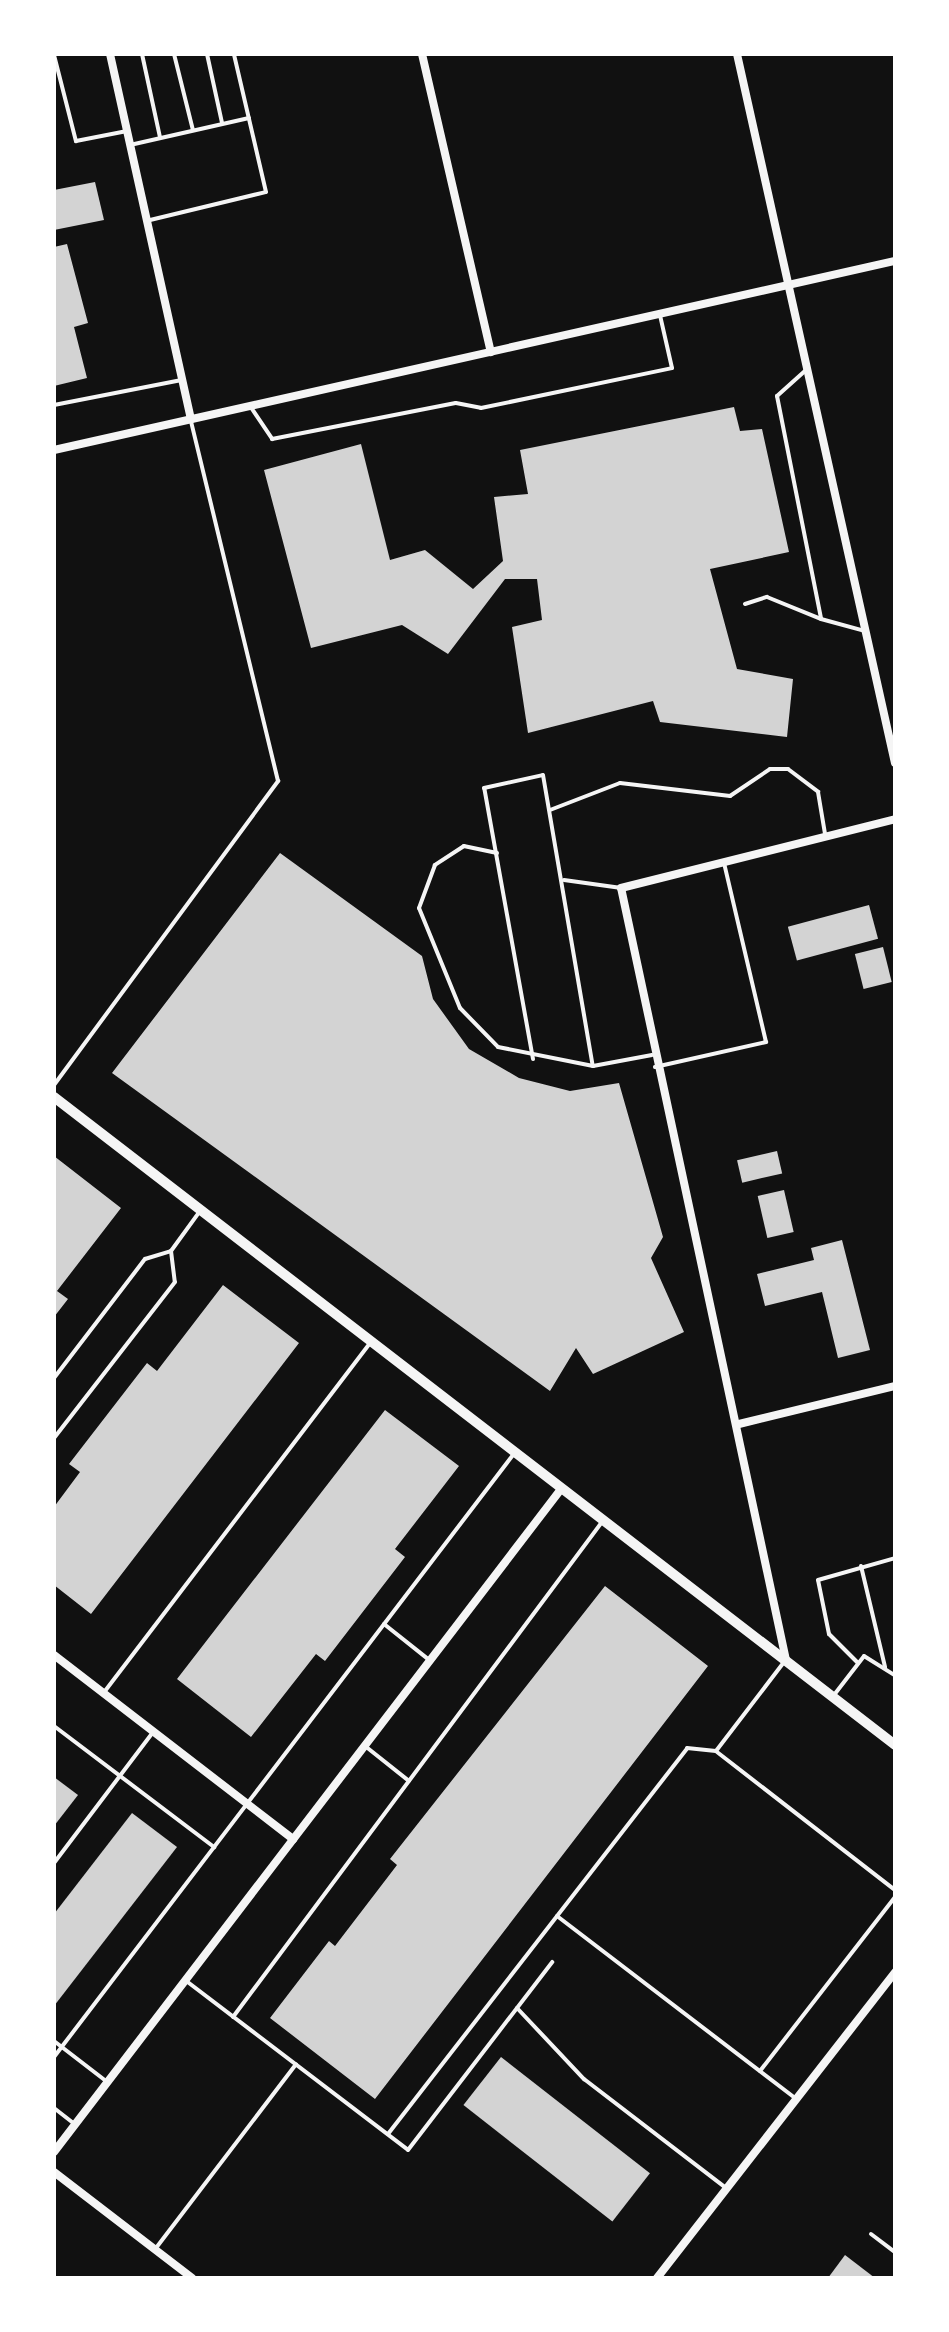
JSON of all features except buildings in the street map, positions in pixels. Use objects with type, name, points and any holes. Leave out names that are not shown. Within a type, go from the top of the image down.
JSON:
[{"type":"street","points":[[110,54],[191,419]]},
{"type":"street","points":[[422,54],[491,352]]},
{"type":"street","points":[[737,54],[895,763]]},
{"type":"street","points":[[54,450],[789,282],[895,261]]},
{"type":"street","points":[[786,1660],[739,1424],[652,1055],[621,888],[895,819]]},
{"type":"street","points":[[54,1097],[895,1745]]},
{"type":"street","points":[[739,1424],[895,1386]]},
{"type":"street","points":[[54,2152],[561,1489]]},
{"type":"street","points":[[54,1655],[293,1839]]},
{"type":"street","points":[[657,2278],[794,2097],[895,1972]]},
{"type":"street","points":[[54,2172],[192,2278]]},
{"type":"lane","points":[[142,54],[160,137]]},
{"type":"lane","points":[[174,54],[193,130]]},
{"type":"lane","points":[[207,54],[222,123]]},
{"type":"lane","points":[[146,221],[266,192],[234,54]]},
{"type":"lane","points":[[54,55],[76,141],[127,131]]},
{"type":"lane","points":[[130,145],[249,118]]},
{"type":"lane","points":[[250,406],[272,439],[456,403],[481,408],[672,368],[660,312]]},
{"type":"lane","points":[[808,369],[777,396],[821,619]]},
{"type":"lane","points":[[54,405],[182,380]]},
{"type":"lane","points":[[54,1085],[278,781],[191,419]]},
{"type":"lane","points":[[745,604],[767,597],[821,619],[866,632]]},
{"type":"lane","points":[[550,810],[620,783],[730,796],[770,769],[788,769],[818,792],[825,837]]},
{"type":"lane","points":[[533,1059],[484,788],[543,775],[564,880],[593,1066]]},
{"type":"lane","points":[[497,853],[464,846],[435,865],[419,908],[460,1008],[498,1047],[533,1059],[593,1066],[652,1055]]},
{"type":"lane","points":[[655,1067],[766,1042],[724,862]]},
{"type":"lane","points":[[564,880],[621,888]]},
{"type":"lane","points":[[54,1378],[145,1259],[171,1251],[200,1211]]},
{"type":"lane","points":[[54,1438],[175,1282],[171,1251]]},
{"type":"lane","points":[[103,1693],[371,1342]]},
{"type":"lane","points":[[54,2057],[515,1453]]},
{"type":"lane","points":[[233,2017],[603,1520]]},
{"type":"lane","points":[[858,1663],[829,1634],[816,1588],[824,1575],[895,1558]]},
{"type":"lane","points":[[861,1566],[885,1667]]},
{"type":"lane","points":[[384,1624],[430,1661]]},
{"type":"lane","points":[[833,1696],[864,1656],[895,1675]]},
{"type":"lane","points":[[716,1751],[786,1660]]},
{"type":"lane","points":[[54,1726],[214,1847]]},
{"type":"lane","points":[[54,1863],[153,1732]]},
{"type":"lane","points":[[365,1746],[409,1781]]},
{"type":"lane","points":[[388,2134],[687,1748],[716,1751],[895,1890]]},
{"type":"lane","points":[[760,2071],[895,1897]]},
{"type":"lane","points":[[890,1904],[895,1908]]},
{"type":"lane","points":[[557,1916],[794,2097]]},
{"type":"lane","points":[[185,1980],[408,2150],[552,1962]]},
{"type":"lane","points":[[517,2008],[584,2079],[725,2187]]},
{"type":"lane","points":[[54,2041],[107,2082]]},
{"type":"lane","points":[[155,2250],[296,2064]]},
{"type":"lane","points":[[54,2108],[75,2124]]},
{"type":"lane","points":[[871,2234],[895,2252]]}]
